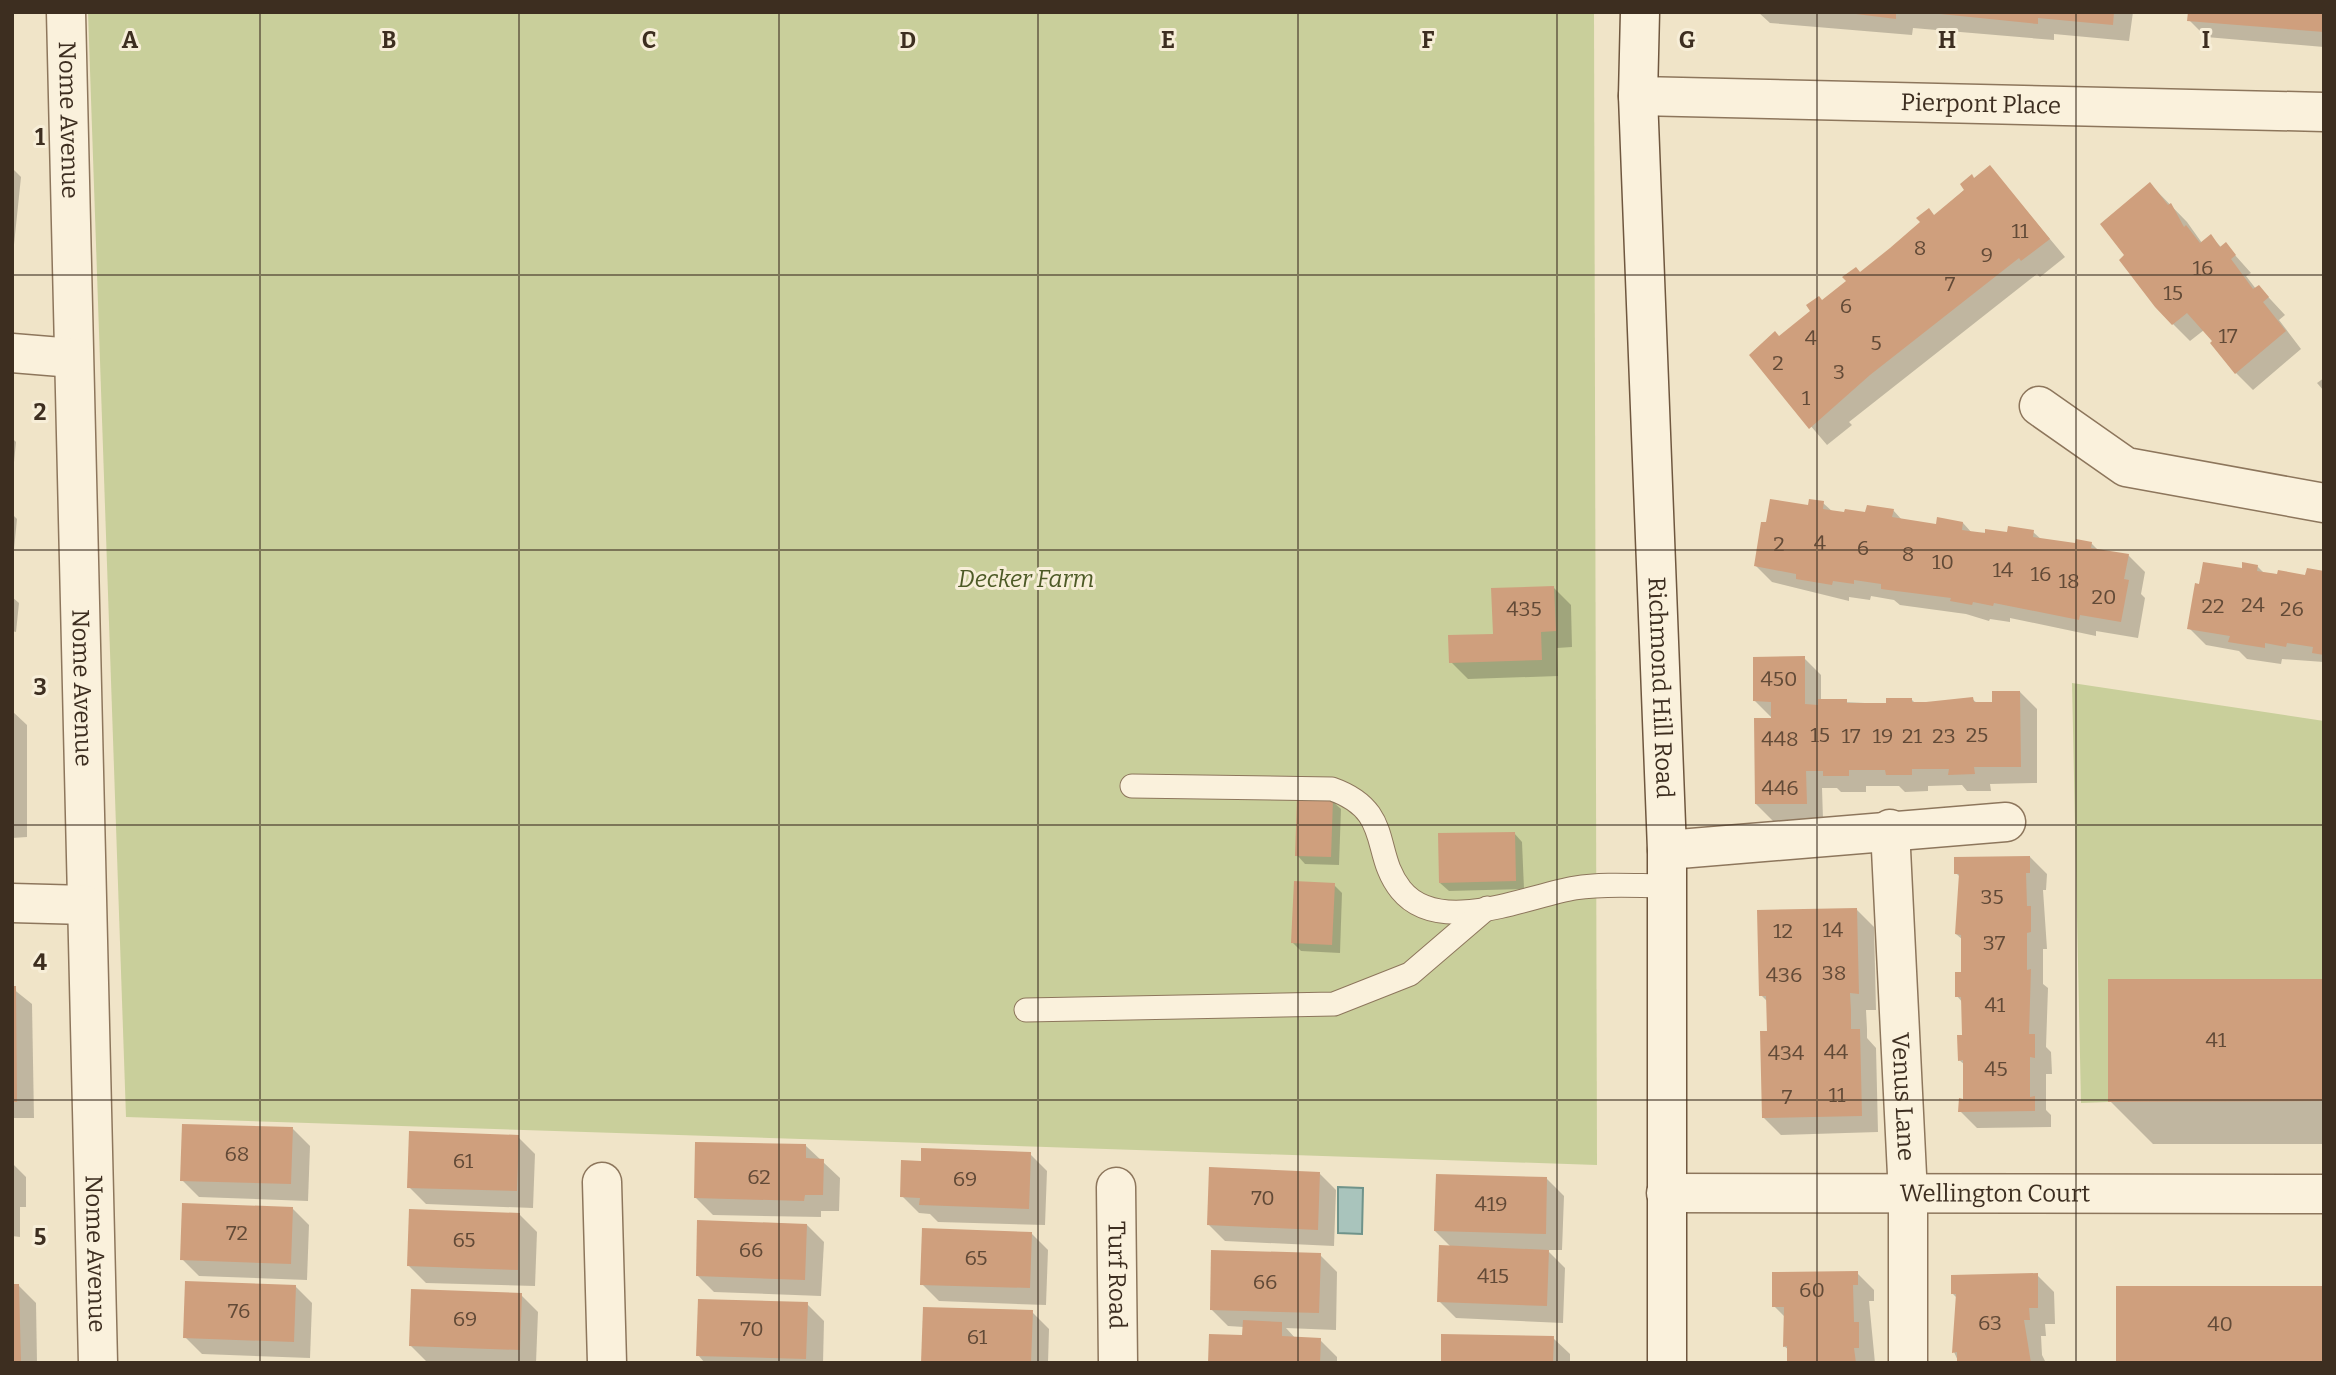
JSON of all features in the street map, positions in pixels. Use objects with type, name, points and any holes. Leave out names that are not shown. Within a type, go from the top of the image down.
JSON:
[{"type":"street","name":"Nome Avenue","points":[[66,12],[98,1363]]},
{"type":"street","name":"Richmond Hill Road","points":[[1640,12],[1638,96],[1667,868],[1667,1363]]},
{"type":"street","name":"Pierpont Place","points":[[1638,96],[2324,112]]},
{"type":"street","points":[[12,353],[73,359]]},
{"type":"street","points":[[2039,406],[2126,467],[2324,503]]},
{"type":"street","points":[[1667,868],[1890,829],[2006,822]]},
{"type":"street","name":"Venus Lane","points":[[1890,829],[1908,1195],[1908,1363]]},
{"type":"street","points":[[12,904],[86,905]]},
{"type":"street","points":[[601,1182],[607,1363]]},
{"type":"street","name":"Turf Road","points":[[1116,1187],[1118,1363]]},
{"type":"street","name":"Wellington Court","points":[[1667,1193],[2324,1194]]},
{"type":"lane","points":[[1132,786],[1332,789],[1352,796],[1368,813],[1401,890],[1420,905],[1439,912],[1487,908],[1667,868]]},
{"type":"lane","points":[[1026,1010],[1334,1004],[1410,974],[1487,908]]},
{"type":"green space","name":"Decker Farm","points":[[88,12],[1594,12],[1597,1165],[126,1117]]},
{"type":"green space","points":[[2072,683],[2324,721],[2324,979],[2109,979],[2108,1102],[2081,1103]]},
{"type":"water","points":[[1338,1187],[1363,1188],[1362,1234],[1338,1233]]},
{"type":"building","points":[[1840,12],[1896,12],[1896,19]]},
{"type":"building","points":[[1921,12],[2114,12],[2113,25],[2038,18],[2038,24]]},
{"type":"building","points":[[2188,12],[2324,12],[2324,32],[2187,21]]},
{"type":"building","points":[[1990,165],[2050,239],[2021,261],[2019,258],[1870,375],[1809,429],[1749,355],[1775,331],[1779,336],[1810,311],[1806,305],[1819,296],[1822,300],[1846,281],[1842,277],[1856,267],[1860,272],[1890,248],[1920,222],[1916,218],[1929,208],[1934,215],[1964,190],[1960,184],[1972,174],[1974,178]]},
{"type":"building","points":[[2150,182],[2168,205],[2171,203],[2184,227],[2186,225],[2200,243],[2211,234],[2220,247],[2226,242],[2236,255],[2231,259],[2253,289],[2259,285],[2269,297],[2263,302],[2286,331],[2235,374],[2210,343],[2212,341],[2187,313],[2172,325],[2155,307],[2119,260],[2124,255],[2100,224]]},
{"type":"building","points":[[1770,499],[1808,505],[1809,499],[1824,501],[1823,509],[1844,512],[1845,509],[1865,512],[1867,505],[1894,509],[1892,517],[1936,524],[1937,517],[1963,522],[1962,530],[1985,533],[1985,529],[2007,532],[2008,526],[2034,530],[2033,537],[2075,543],[2076,539],[2092,542],[2091,548],[2129,554],[2124,579],[2129,580],[2121,622],[2080,615],[2079,620],[1994,603],[1993,606],[1973,602],[1972,605],[1950,601],[1951,598],[1881,589],[1881,584],[1854,580],[1854,584],[1833,581],[1832,585],[1796,579],[1796,574],[1754,566],[1761,522],[1766,522]]},
{"type":"building","points":[[2203,562],[2242,568],[2242,562],[2258,565],[2257,571],[2277,574],[2278,570],[2305,575],[2307,568],[2324,571],[2324,655],[2312,653],[2313,647],[2287,643],[2286,647],[2265,643],[2265,648],[2228,642],[2230,636],[2187,629],[2195,583],[2199,584]]},
{"type":"building","points":[[1554,586],[1556,631],[1541,632],[1542,660],[1449,663],[1448,635],[1493,634],[1491,588]]},
{"type":"building","points":[[1805,656],[1805,704],[1818,705],[1818,699],[1847,699],[1847,703],[1886,703],[1886,698],[1912,698],[1912,702],[1926,702],[1973,697],[1974,702],[1992,702],[1992,691],[2020,691],[2021,767],[1974,767],[1975,774],[1948,775],[1949,769],[1912,769],[1912,775],[1886,775],[1885,770],[1849,770],[1849,776],[1823,776],[1823,771],[1806,771],[1807,804],[1755,804],[1754,718],[1771,718],[1771,702],[1753,701],[1753,657]]},
{"type":"building","points":[[1297,798],[1333,799],[1331,857],[1295,856]]},
{"type":"building","points":[[1515,832],[1516,881],[1439,883],[1438,833]]},
{"type":"building","points":[[2030,856],[2030,873],[2026,873],[2027,906],[2031,906],[2031,932],[2027,933],[2027,970],[2031,969],[2029,1034],[2035,1034],[2035,1058],[2030,1057],[2030,1097],[2035,1096],[2035,1111],[1958,1112],[1959,1098],[1963,1099],[1963,1060],[1958,1061],[1957,1035],[1962,1035],[1961,997],[1955,997],[1955,972],[1961,972],[1961,935],[1955,934],[1959,874],[1954,874],[1954,857]]},
{"type":"building","points":[[1294,881],[1335,883],[1332,945],[1291,943]]},
{"type":"building","points":[[1857,908],[1859,994],[1850,993],[1851,1029],[1860,1029],[1862,1116],[1762,1118],[1760,1031],[1767,1031],[1766,996],[1759,996],[1757,910]]},
{"type":"building","points":[[2108,979],[2324,979],[2324,1101],[2108,1102]]},
{"type":"building","points":[[12,986],[16,986],[17,1102],[12,1102]]},
{"type":"building","points":[[182,1124],[293,1127],[291,1184],[180,1181]]},
{"type":"building","points":[[409,1131],[519,1135],[517,1191],[407,1188]]},
{"type":"building","points":[[695,1142],[806,1144],[806,1158],[824,1159],[823,1195],[805,1195],[804,1201],[694,1198]]},
{"type":"building","points":[[921,1148],[1031,1152],[1029,1209],[919,1205],[920,1198],[900,1197],[901,1160],[921,1161]]},
{"type":"building","points":[[1209,1167],[1320,1172],[1318,1230],[1207,1225]]},
{"type":"building","points":[[1436,1174],[1547,1177],[1546,1234],[1434,1231]]},
{"type":"building","points":[[182,1203],[293,1207],[291,1264],[180,1260]]},
{"type":"building","points":[[409,1209],[520,1213],[518,1270],[407,1266]]},
{"type":"building","points":[[697,1220],[807,1224],[805,1280],[696,1276]]},
{"type":"building","points":[[922,1228],[1032,1232],[1030,1288],[920,1285]]},
{"type":"building","points":[[1439,1245],[1549,1250],[1547,1306],[1437,1302]]},
{"type":"building","points":[[1211,1250],[1321,1253],[1319,1313],[1210,1310]]},
{"type":"building","points":[[1858,1271],[1858,1285],[1853,1285],[1854,1322],[1859,1322],[1859,1348],[1854,1348],[1856,1363],[1787,1363],[1787,1346],[1783,1347],[1784,1307],[1772,1307],[1772,1272]]},
{"type":"building","points":[[2038,1273],[2038,1308],[2029,1308],[2030,1320],[2024,1320],[2031,1363],[1957,1363],[1957,1352],[1952,1353],[1956,1294],[1951,1294],[1951,1275]]},
{"type":"building","points":[[185,1281],[296,1285],[294,1342],[183,1338]]},
{"type":"building","points":[[12,1284],[19,1284],[21,1363],[12,1363]]},
{"type":"building","points":[[2116,1286],[2324,1286],[2324,1363],[2116,1363]]},
{"type":"building","points":[[411,1289],[522,1293],[520,1350],[409,1346]]},
{"type":"building","points":[[698,1299],[808,1302],[806,1359],[696,1356]]},
{"type":"building","points":[[923,1307],[1033,1310],[1031,1363],[921,1363]]},
{"type":"building","points":[[1243,1320],[1282,1322],[1282,1336],[1321,1338],[1320,1363],[1208,1363],[1209,1334],[1242,1335]]},
{"type":"building","points":[[1441,1334],[1554,1336],[1553,1363],[1441,1363]]}]
